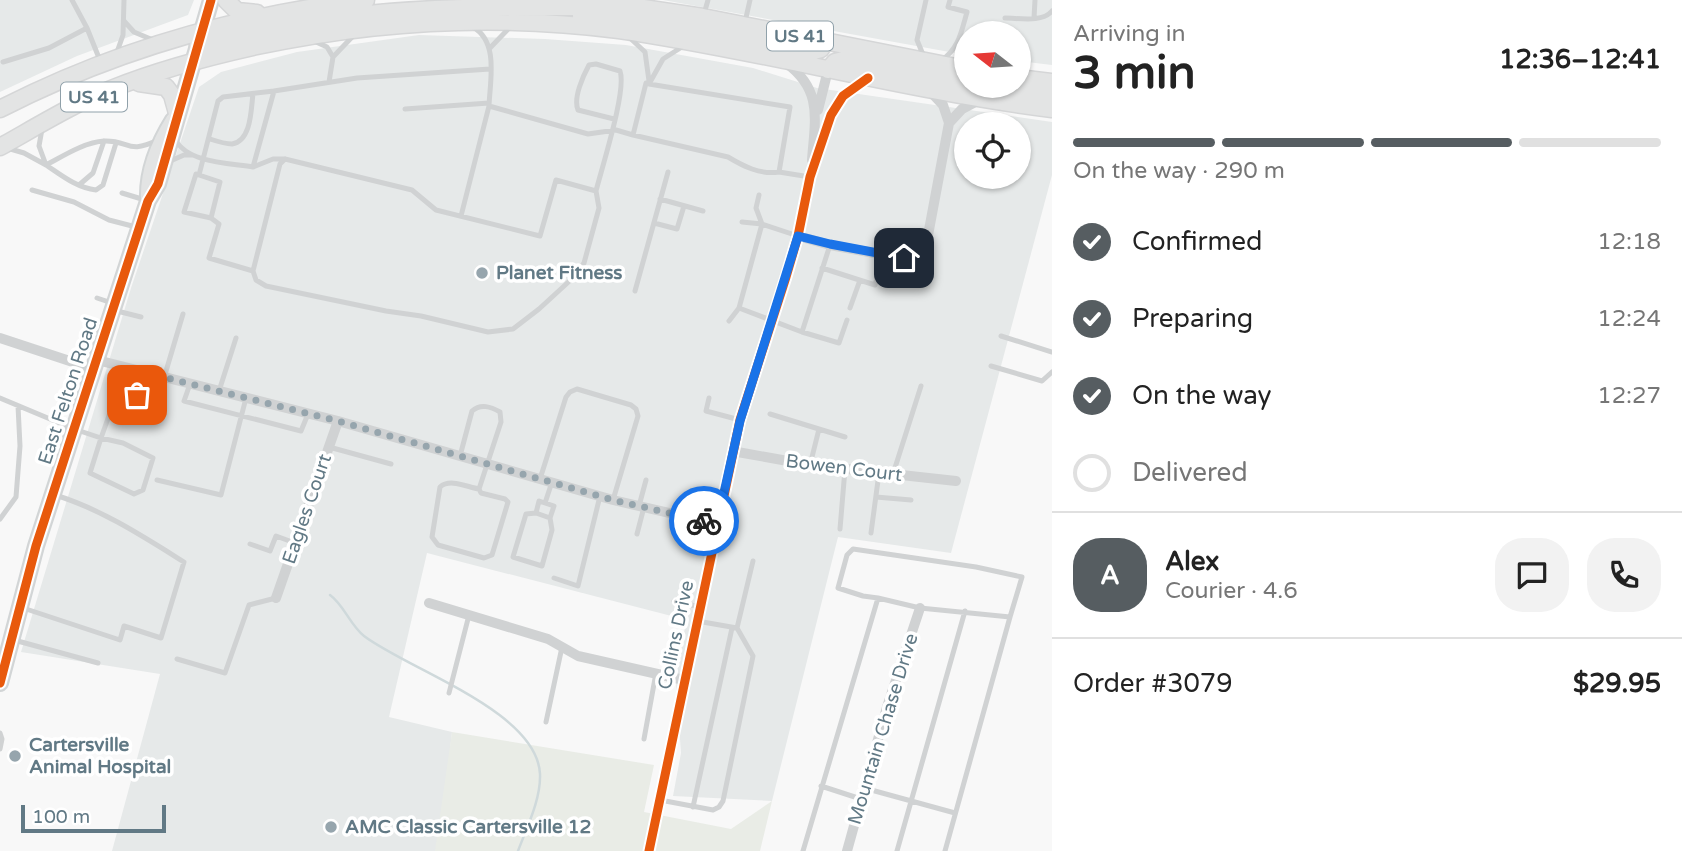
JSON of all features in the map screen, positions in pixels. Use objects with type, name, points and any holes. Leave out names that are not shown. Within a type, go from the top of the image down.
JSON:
[{"type":"main road","points":[[226,0],[237,11],[269,15]]},
{"type":"main road","name":"US 41","points":[[0,147],[110,89],[269,15],[331,2],[366,0]]},
{"type":"main road","name":"US 41","points":[[591,0],[664,8],[825,41],[905,51],[954,66]]},
{"type":"main road","points":[[198,46],[360,15],[440,9],[594,7],[609,1]]},
{"type":"main road","points":[[534,22],[562,15],[656,21],[814,51],[821,49],[825,41]]},
{"type":"main road","name":"US 41","points":[[0,109],[107,60],[163,43],[198,46],[301,37],[365,27],[464,21],[534,22],[618,30],[928,89],[954,90]]},
{"type":"main road","points":[[828,70],[835,62],[843,60],[954,81]]},
{"type":"main road","points":[[1031,80],[1052,82]]},
{"type":"main road","points":[[130,82],[166,87],[172,95],[177,113]]},
{"type":"main road","name":"US 41","points":[[1016,98],[1051,104]]},
{"type":"street","name":"East Felton Road","points":[[148,201],[148,182],[177,113],[211,0]]},
{"type":"street","points":[[783,61],[808,84],[814,100],[810,177]]},
{"type":"street","points":[[815,121],[828,70]]},
{"type":"street","name":"Collins Drive","points":[[649,851],[740,421],[798,236],[810,177],[834,108],[843,96],[868,78]]},
{"type":"street","points":[[798,236],[923,262],[949,123],[943,105],[928,89]]},
{"type":"street","points":[[949,123],[974,98]]},
{"type":"street","name":"East Felton Road","points":[[0,683],[52,494],[148,201],[158,184],[165,163],[167,137]]},
{"type":"street","points":[[0,338],[95,365],[163,377],[338,421],[613,500],[717,524]]},
{"type":"street","name":"Eagles Court","points":[[276,598],[338,421]]},
{"type":"street","name":"Bowen Court","points":[[733,451],[810,465],[956,481]]},
{"type":"street","points":[[429,603],[548,639],[578,656],[684,680]]},
{"type":"street","name":"Mountain Chase Drive","points":[[847,851],[887,708],[920,608]]},
{"type":"lane","points":[[72,0],[107,60],[121,41],[124,0]]},
{"type":"lane","points":[[703,17],[708,0]]},
{"type":"lane","points":[[745,25],[750,0]]},
{"type":"lane","points":[[926,0],[917,40],[920,51],[933,62],[954,50]]},
{"type":"lane","points":[[950,0],[948,7],[967,12],[965,21]]},
{"type":"lane","points":[[1034,18],[1035,0]]},
{"type":"lane","points":[[1005,18],[1047,17],[1052,12]]},
{"type":"lane","points":[[123,18],[139,35],[163,43]]},
{"type":"lane","points":[[461,216],[489,105],[490,69],[490,48],[485,36],[464,21]]},
{"type":"lane","points":[[490,48],[516,21]]},
{"type":"lane","points":[[329,82],[333,57],[345,42],[365,27]]},
{"type":"lane","points":[[3,62],[44,49],[87,28]]},
{"type":"lane","points":[[618,30],[635,41],[645,52],[649,67],[649,84]]},
{"type":"lane","points":[[301,37],[327,47],[333,57]]},
{"type":"lane","points":[[905,51],[917,40]]},
{"type":"lane","points":[[649,84],[663,59],[679,47],[691,43]]},
{"type":"lane","points":[[285,159],[279,164],[253,271],[256,280],[266,286],[488,332],[500,332],[513,328],[538,309],[575,275],[584,263],[599,208],[596,191],[614,119],[623,79],[620,71],[596,64],[589,65],[576,105],[578,110],[614,119]]},
{"type":"lane","points":[[199,175],[218,101],[223,97],[357,78],[490,69]]},
{"type":"lane","points":[[633,135],[646,83],[790,107],[779,172]]},
{"type":"lane","points":[[253,167],[274,91]]},
{"type":"lane","points":[[210,139],[233,144],[239,141],[245,134],[251,117],[253,94]]},
{"type":"lane","points":[[405,108],[489,105],[588,134],[611,131],[633,135],[728,157],[740,166],[810,177]]},
{"type":"lane","points":[[44,122],[39,146],[46,165]]},
{"type":"lane","points":[[46,165],[92,143],[104,141],[135,149],[167,137],[192,155]]},
{"type":"lane","points":[[79,185],[93,173],[104,141]]},
{"type":"lane","points":[[0,147],[24,153],[79,185],[96,190],[103,186],[116,143]]},
{"type":"lane","points":[[165,163],[184,155],[253,167],[273,159],[285,159],[412,190],[436,210],[540,236],[556,180],[596,191]]},
{"type":"lane","points":[[635,290],[668,172]]},
{"type":"lane","points":[[211,218],[220,182],[196,174],[184,212],[211,218],[219,224],[209,258],[253,271]]},
{"type":"lane","points":[[32,190],[74,202],[109,220],[139,228]]},
{"type":"lane","points":[[122,193],[148,201]]},
{"type":"lane","points":[[729,321],[739,308],[762,224],[756,208],[759,195]]},
{"type":"lane","points":[[660,199],[703,211]]},
{"type":"lane","points":[[654,223],[677,229],[684,206]]},
{"type":"lane","points":[[743,222],[762,224],[798,236]]},
{"type":"lane","points":[[802,332],[830,244]]},
{"type":"lane","points":[[822,268],[875,285],[884,255]]},
{"type":"lane","points":[[850,308],[860,280]]},
{"type":"lane","points":[[97,298],[141,317]]},
{"type":"lane","points":[[739,308],[839,343],[846,320]]},
{"type":"lane","points":[[0,398],[74,429],[102,438],[122,443],[153,458],[143,490],[134,494],[90,473],[102,438],[117,393],[158,398],[183,314]]},
{"type":"lane","points":[[1000,336],[1052,352]]},
{"type":"lane","points":[[219,391],[236,338]]},
{"type":"lane","points":[[991,366],[1042,381],[1052,372]]},
{"type":"lane","points":[[190,384],[184,401],[242,416],[301,431],[308,414]]},
{"type":"lane","points":[[893,474],[921,386]]},
{"type":"lane","points":[[540,479],[566,397],[570,391],[577,389],[631,405],[636,409],[638,416],[613,500]]},
{"type":"lane","points":[[157,481],[221,495],[246,398]]},
{"type":"lane","points":[[709,398],[706,411],[740,421]]},
{"type":"lane","points":[[0,519],[16,497],[20,446],[18,406]]},
{"type":"lane","points":[[460,456],[472,411],[483,406],[500,412],[502,416],[479,489]]},
{"type":"lane","points":[[770,414],[845,437]]},
{"type":"lane","points":[[810,465],[819,429]]},
{"type":"lane","points":[[329,447],[391,464]]},
{"type":"lane","points":[[840,529],[845,469]]},
{"type":"lane","points":[[871,533],[879,472]]},
{"type":"lane","points":[[637,534],[646,480]]},
{"type":"lane","points":[[545,503],[552,482]]},
{"type":"lane","points":[[444,483],[450,483],[479,489],[481,493],[506,499],[508,502],[492,555],[484,558],[438,545],[432,537],[440,487],[444,483]]},
{"type":"lane","points":[[19,607],[120,640],[124,626],[162,638],[184,562],[133,531],[72,500],[52,494]]},
{"type":"lane","points":[[554,578],[578,586],[600,496]]},
{"type":"lane","points":[[876,497],[911,500]]},
{"type":"lane","points":[[536,513],[539,501],[554,506],[550,518],[552,530],[542,566],[513,557],[526,514],[536,513],[550,518]]},
{"type":"lane","points":[[250,544],[270,551],[275,536],[295,544]]},
{"type":"lane","points":[[945,851],[1022,577],[976,567],[853,549],[847,555],[838,588],[920,608],[1010,617]]},
{"type":"lane","points":[[693,807],[753,561]]},
{"type":"lane","points":[[177,659],[225,673],[249,605],[276,598]]},
{"type":"lane","points":[[803,851],[878,598]]},
{"type":"lane","points":[[674,601],[700,607]]},
{"type":"lane","points":[[897,851],[965,611]]},
{"type":"lane","points":[[449,693],[470,615]]},
{"type":"lane","points":[[659,800],[713,810],[719,807],[725,793],[753,656],[735,628],[697,621]]},
{"type":"lane","points":[[11,639],[98,663]]},
{"type":"lane","points":[[546,722],[562,647]]},
{"type":"lane","points":[[644,739],[656,673]]},
{"type":"lane","points":[[0,733],[0,749]]},
{"type":"lane","points":[[821,786],[861,799]]},
{"type":"lane","points":[[864,788],[955,813]]},
{"type":"shaded area","points":[[0,0],[194,0],[188,15],[77,56],[0,92]]},
{"type":"shaded area","points":[[663,0],[1052,0],[1052,65],[1031,62],[1031,21],[954,21],[954,53]]},
{"type":"shaded area","points":[[419,35],[626,45],[753,68],[817,88],[983,112],[954,112],[954,189],[1031,189],[1031,119],[1052,122],[1052,175],[951,553],[838,537],[772,801],[673,796],[681,753],[675,670],[687,620],[427,553],[389,717],[452,732],[439,851],[112,851],[160,674],[21,652],[131,288],[199,87],[221,72],[297,52]]},
{"type":"shaded area","points":[[452,732],[654,765],[644,812],[731,829],[772,801],[760,851],[435,851]]},
{"type":"waterway","points":[[330,595],[364,636],[495,712],[518,731],[533,751],[540,784],[533,813],[518,851]]},
{"type":"cycle path","points":[[0,683],[36,546],[148,201],[158,184],[211,0]]},
{"type":"cycle path","points":[[649,851],[740,420],[786,277],[798,236],[810,177],[831,115],[843,96],[868,78]]},
{"type":"way so far","points":[[137,395],[158,398],[163,377],[338,421],[613,500],[704,521]]},
{"type":"place","name":"Planet Fitness","points":[[482,273]]},
{"type":"place","name":"Cartersville Animal Hospital","points":[[15,756]]},
{"type":"place","name":"AMC Classic Cartersville 12","points":[[331,827]]},
{"type":"route","points":[[704,521],[717,524],[740,421],[798,236],[904,258]]}]
